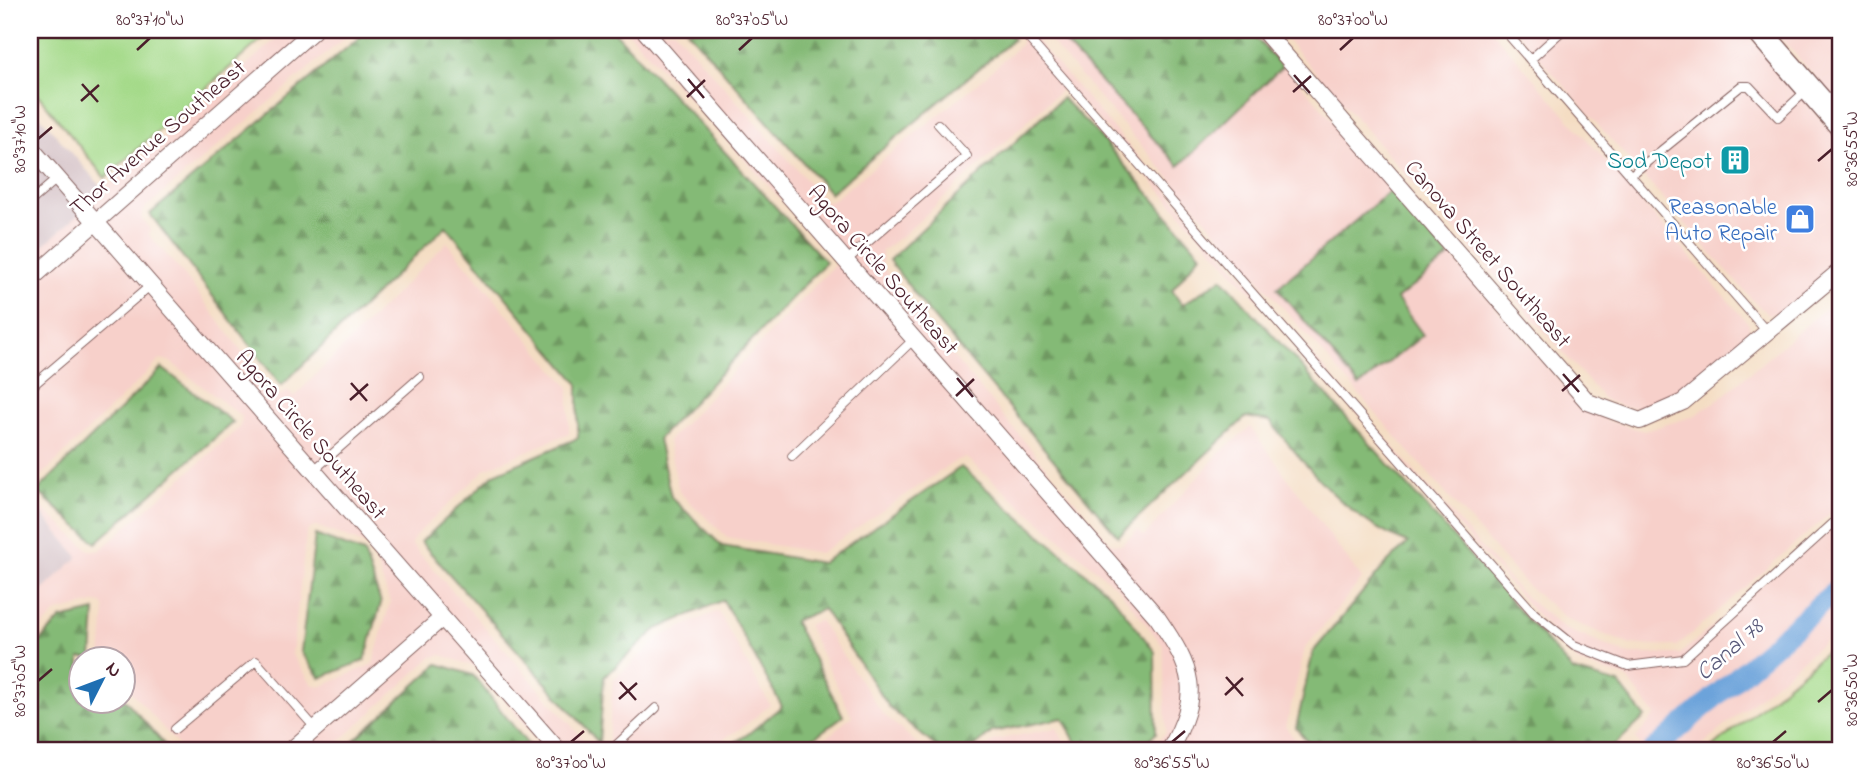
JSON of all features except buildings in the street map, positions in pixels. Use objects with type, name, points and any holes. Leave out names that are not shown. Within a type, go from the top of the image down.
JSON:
[{"type":"main road","points":[[1758,30],[1840,124]]},
{"type":"street","name":"Thor Avenue Southeast","points":[[30,279],[314,30]]},
{"type":"street","name":"Agora Circle Southeast","points":[[644,30],[1157,617],[1180,651],[1191,685],[1187,719],[1169,751]]},
{"type":"street","name":"Canova Street Southeast","points":[[1264,30],[1588,402],[1640,421],[1682,402],[1840,271]]},
{"type":"street","name":"Agora Circle Southeast","points":[[30,147],[559,751]]},
{"type":"street","points":[[290,751],[443,618]]},
{"type":"lane","points":[[1021,30],[1534,612],[1574,645],[1628,666],[1683,659],[1840,517]]},
{"type":"lane","points":[[1504,30],[1768,333]]},
{"type":"lane","points":[[1530,60],[1563,30]]},
{"type":"lane","points":[[1631,175],[1741,86],[1749,86],[1778,117],[1810,88]]},
{"type":"lane","points":[[846,261],[967,156],[938,124]]},
{"type":"lane","points":[[30,202],[58,178]]},
{"type":"lane","points":[[30,388],[151,285]]},
{"type":"lane","points":[[792,456],[914,339]]},
{"type":"lane","points":[[314,470],[420,377]]},
{"type":"lane","points":[[174,729],[257,661],[316,729]]},
{"type":"lane","points":[[610,751],[656,708]]},
{"type":"shaded area","points":[[280,30],[354,30],[145,208],[141,218],[151,231],[148,234],[181,271],[273,392],[281,395],[288,391],[294,397],[447,242],[569,387],[569,433],[487,468],[415,536],[411,544],[594,751],[545,751],[481,669],[442,655],[432,657],[329,751],[183,751],[136,697],[136,644],[102,644],[105,610],[102,603],[57,612],[30,640],[30,602],[77,557],[30,497],[89,550],[99,551],[239,428],[242,421],[241,416],[169,361],[161,359],[30,487],[30,257],[105,191],[101,186],[111,184],[277,38]],"holes":[[[316,526],[370,546],[390,602],[373,664],[320,687],[312,684],[292,655],[308,530]]]},
{"type":"shaded area","points":[[626,30],[674,30],[825,201],[830,202],[977,84],[1020,45],[1023,35],[1019,30],[1027,30],[1520,592],[1563,628],[1626,654],[1680,654],[1840,517],[1840,628],[1695,751],[1645,751],[1635,739],[1655,715],[1627,678],[1579,663],[1101,123],[1069,91],[1062,89],[907,232],[882,251],[882,266],[920,317],[1110,543],[1121,545],[1138,530],[1144,536],[1219,454],[1250,427],[1362,579],[1305,648],[1286,727],[1303,751],[1151,751],[1166,732],[1163,646],[1119,589],[966,458],[957,460],[820,553],[727,537],[679,492],[668,441],[836,263],[835,258]]},
{"type":"shaded area","points":[[1040,30],[1254,30],[1580,404],[1607,420],[1644,431],[1694,416],[1723,396],[1840,296],[1840,505],[1677,646],[1631,645],[1568,620],[1527,586]]},
{"type":"shaded area","points":[[1278,30],[1491,30],[1749,324],[1750,341],[1705,385],[1651,409],[1624,407],[1605,400]]},
{"type":"shaded area","points":[[1515,30],[1744,30],[1840,141],[1840,266],[1786,313],[1768,314],[1755,303]]},
{"type":"shaded area","points":[[1774,30],[1840,30],[1840,106],[1818,80]]},
{"type":"shaded area","points":[[30,105],[105,191],[30,257]]},
{"type":"shaded area","points":[[30,499],[78,557],[30,602]]},
{"type":"shaded area","points":[[718,611],[770,705],[743,727],[704,751],[603,751],[608,746],[613,680],[662,636]]},
{"type":"shaded area","points":[[819,620],[883,714],[926,751],[811,751],[852,716],[807,625]]},
{"type":"shaded area","points":[[1057,728],[1069,751],[983,751],[995,740]]},
{"type":"green space","points":[[30,30],[271,31],[105,178],[30,85]]},
{"type":"green space","points":[[368,30],[613,30],[826,262],[658,439],[671,497],[722,546],[822,563],[961,467],[1112,596],[1155,652],[1156,733],[1139,751],[1080,751],[1063,718],[992,732],[970,751],[941,751],[890,708],[823,609],[794,621],[843,716],[796,751],[721,751],[748,734],[782,706],[723,600],[657,629],[604,677],[599,743],[421,542],[494,474],[578,438],[578,383],[446,226],[281,386],[150,214]]},
{"type":"green space","points":[[687,30],[1007,30],[1014,39],[830,193]]},
{"type":"green space","points":[[1052,30],[1249,30],[1282,67],[1179,166]]},
{"type":"green space","points":[[1062,98],[1094,130],[1201,254],[1172,290],[1182,305],[1222,278],[1573,671],[1619,684],[1645,717],[1608,751],[1316,751],[1296,728],[1313,652],[1385,565],[1408,543],[1387,534],[1349,508],[1315,475],[1270,421],[1246,417],[1118,536],[927,310],[889,260]]},
{"type":"green space","points":[[1390,191],[1449,257],[1397,299],[1423,335],[1359,386],[1277,288]]},
{"type":"green space","points":[[162,368],[233,422],[96,543],[37,491]]},
{"type":"green space","points":[[315,535],[364,553],[381,603],[365,660],[320,678],[301,652]]},
{"type":"green space","points":[[95,611],[93,644],[66,644],[66,714],[136,712],[170,751],[40,751],[30,740],[30,652],[61,619]]},
{"type":"green space","points":[[1840,640],[1840,751],[1709,751]]},
{"type":"green space","points":[[438,664],[473,675],[533,751],[342,751]]},
{"type":"waterway","name":"Canal 78","points":[[1653,751],[1840,587]]},
{"type":"place","name":"Sod Depot","points":[[1735,160]]},
{"type":"place","name":"Reasonable Auto Repair","points":[[1800,219]]}]
